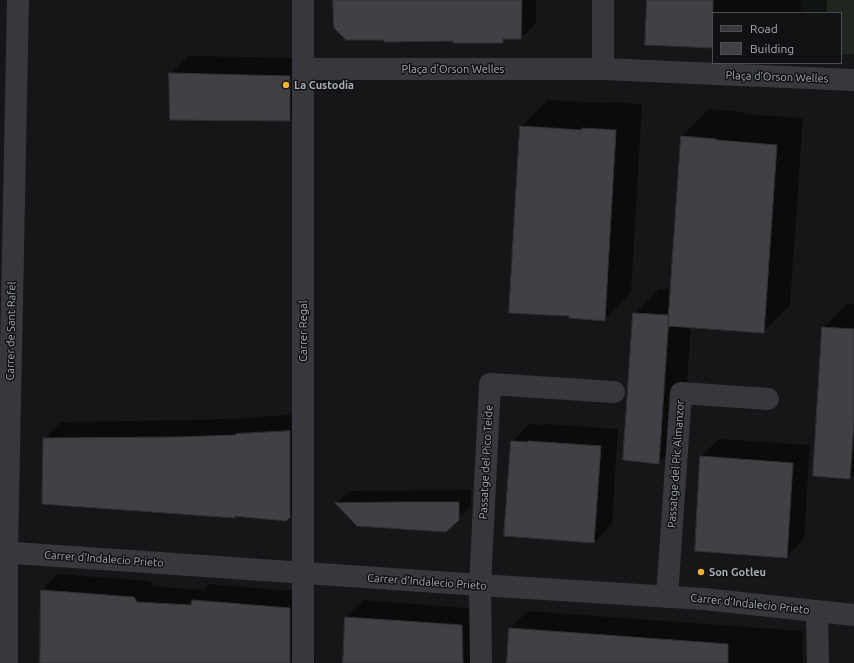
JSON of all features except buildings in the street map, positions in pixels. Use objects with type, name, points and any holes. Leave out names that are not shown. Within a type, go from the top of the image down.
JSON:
[{"type":"street","name":"Carrer de Sant Rafel","points":[[7,663],[3,552],[18,0]]},
{"type":"street","name":"Carrer Regal","points":[[303,0],[303,663]]},
{"type":"street","points":[[603,0],[603,69]]},
{"type":"street","name":"Plaça d'Orson Welles","points":[[303,69],[603,69],[854,80]]},
{"type":"street","name":"Passatge del Pico Teide","points":[[481,663],[480,586],[490,384],[614,392]]},
{"type":"street","name":"Passatge del Pic Almanzor","points":[[667,597],[681,393],[768,399]]},
{"type":"street","name":"Carrer d'Indalecio Prieto","points":[[3,552],[480,586],[667,597],[854,614]]},
{"type":"street","points":[[817,611],[818,663]]},
{"type":"shaded area","points":[[802,0],[854,0],[854,54],[842,54],[842,12],[801,12]]},
{"type":"place","name":"La Custodia","points":[[286,85]]},
{"type":"place","name":"Son Gotleu","points":[[701,572]]}]
